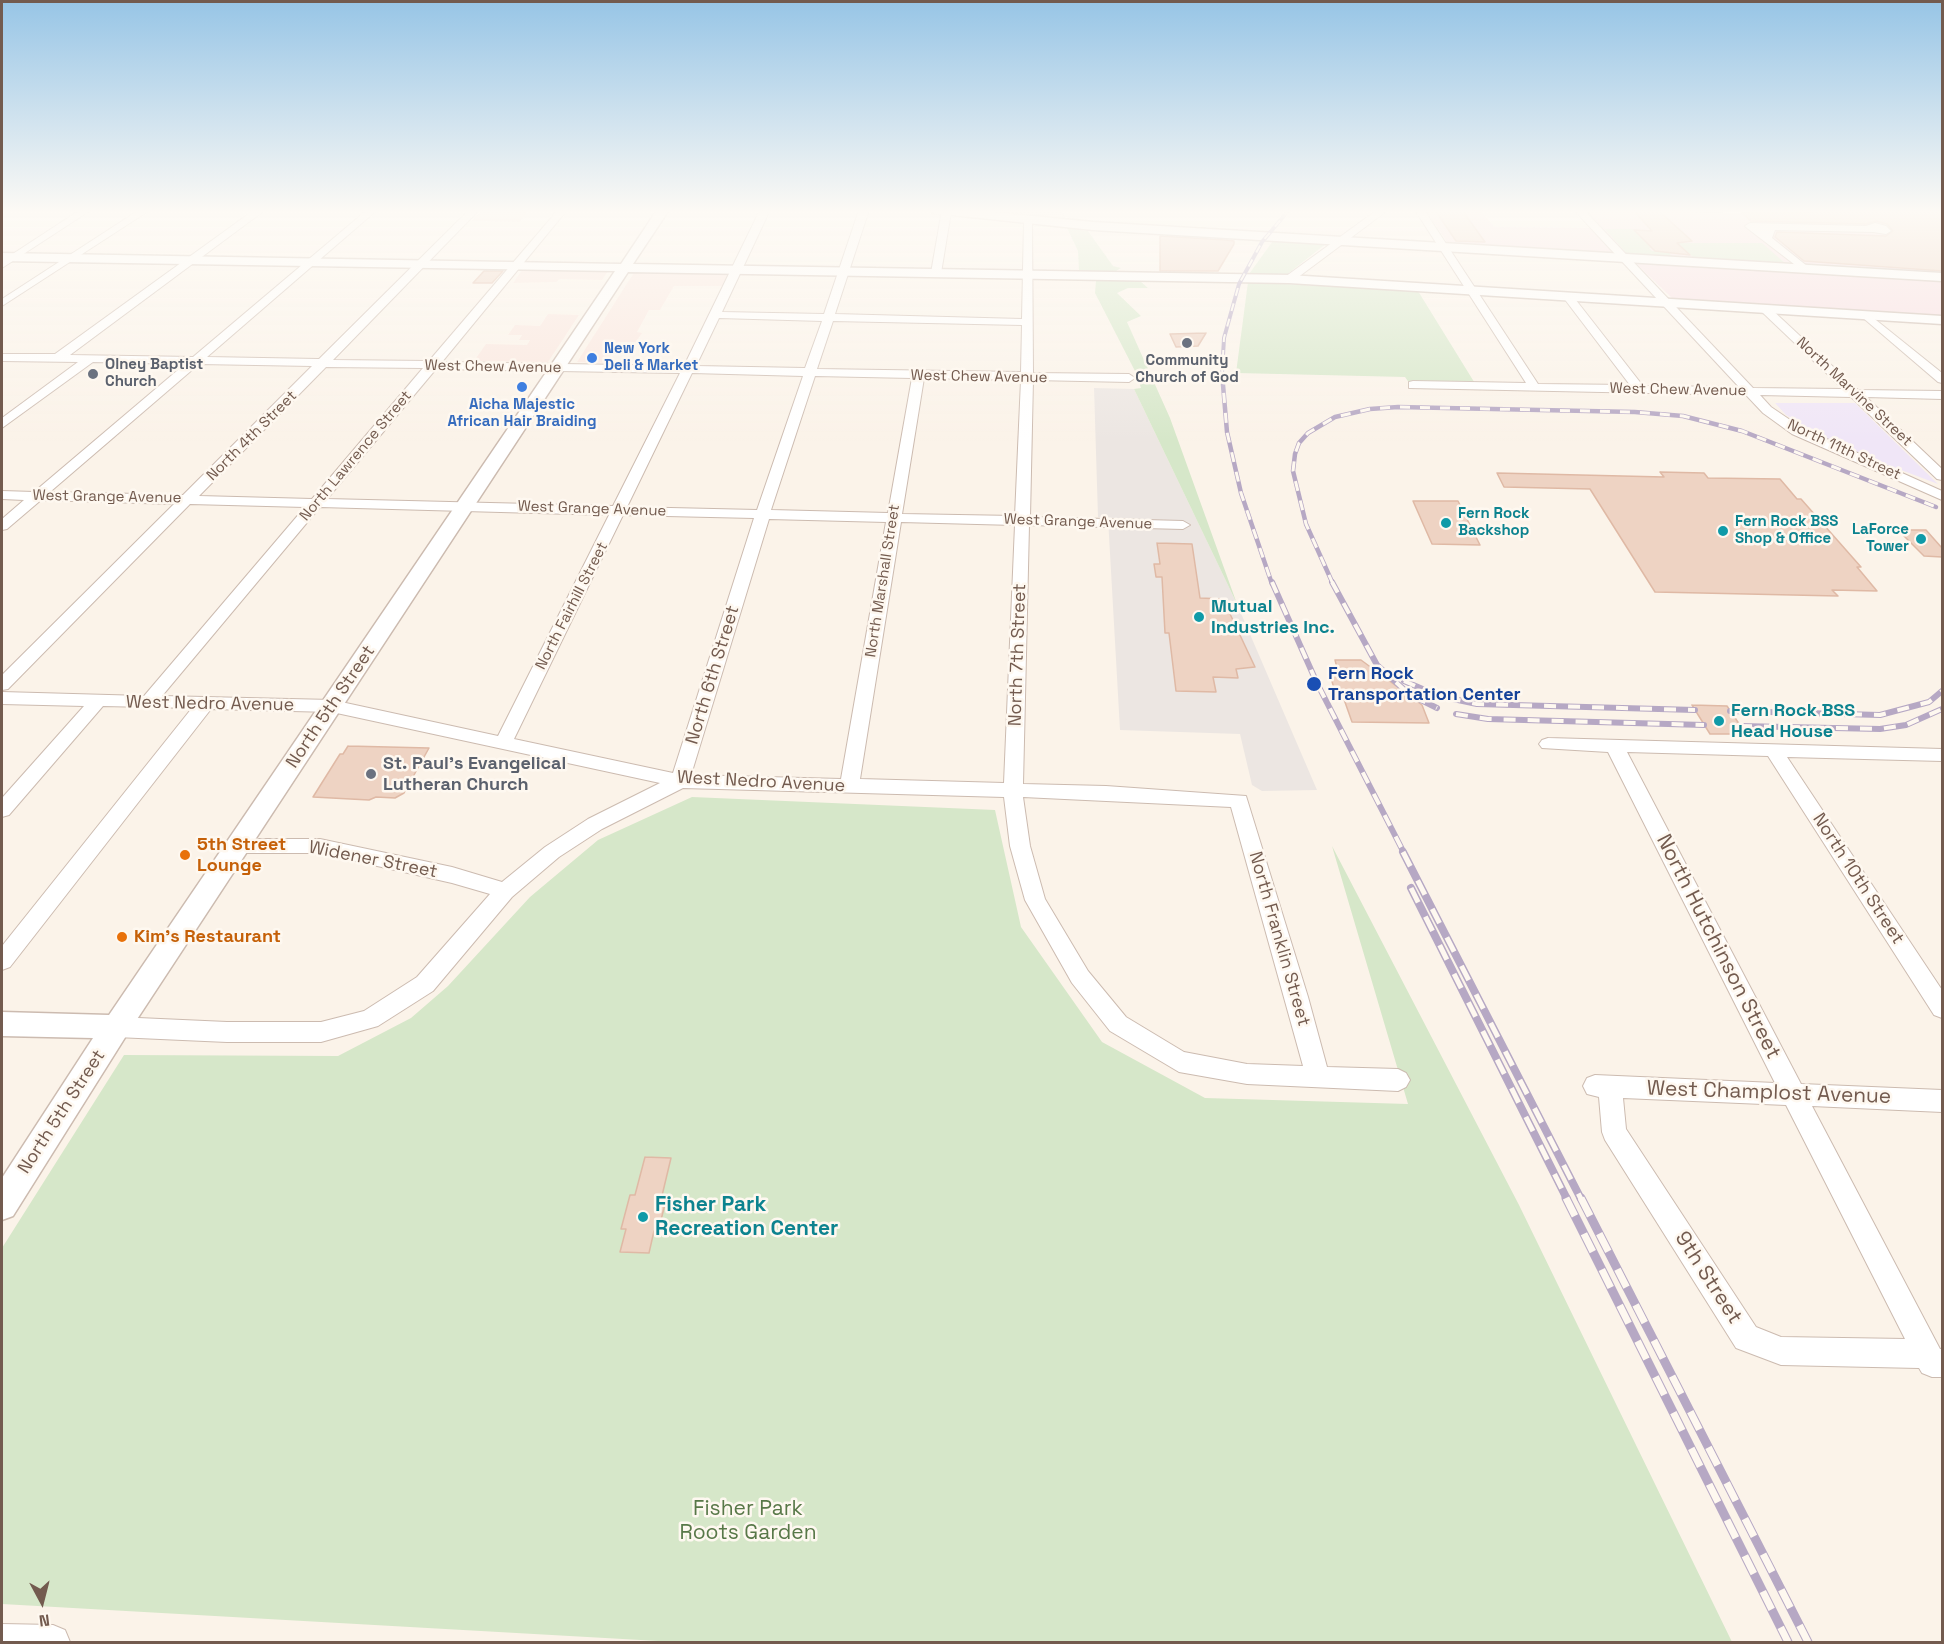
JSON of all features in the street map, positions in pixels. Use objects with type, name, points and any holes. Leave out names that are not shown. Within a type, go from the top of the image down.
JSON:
[{"type":"street","points":[[2,303],[27,287]]},
{"type":"street","points":[[58,358],[156,287]]},
{"type":"street","points":[[2,526],[285,287]]},
{"type":"street","name":"North 4th Street","points":[[2,685],[400,287]]},
{"type":"street","name":"North Lawrence Street","points":[[148,702],[499,287]]},
{"type":"street","name":"North 5th Street","points":[[6,1193],[613,287]]},
{"type":"street","name":"North Fairhill Street","points":[[503,743],[729,287]]},
{"type":"street","name":"North 6th Street","points":[[680,781],[763,514],[839,287]]},
{"type":"street","name":"North 7th Street","points":[[1028,287],[1013,790],[1020,846],[1035,900],[1080,978],[1118,1024],[1179,1062],[1247,1074],[1318,1077]]},
{"type":"street","points":[[1417,287],[1942,320]]},
{"type":"street","points":[[1470,287],[1534,387]]},
{"type":"street","name":"North 11th Street","points":[[1650,287],[1767,410],[1797,431],[1942,496]]},
{"type":"street","points":[[1568,297],[1640,390]]},
{"type":"street","name":"North Marvine Street","points":[[1765,309],[1942,476]]},
{"type":"street","points":[[715,315],[1027,322]]},
{"type":"street","points":[[1866,315],[1942,379]]},
{"type":"street","name":"West Chew Avenue","points":[[2,357],[918,376],[1129,378]]},
{"type":"street","points":[[2,424],[90,359]]},
{"type":"street","name":"North Marshall Street","points":[[849,786],[918,376]]},
{"type":"street","name":"West Chew Avenue","points":[[1413,385],[1942,395]]},
{"type":"street","name":"West Grange Avenue","points":[[2,495],[1023,519],[1183,525]]},
{"type":"street","name":"West Nedro Avenue","points":[[2,698],[332,706],[680,781],[1106,793],[1239,801]]},
{"type":"street","points":[[2,810],[98,701]]},
{"type":"street","points":[[2,961],[205,704]]},
{"type":"street","points":[[1548,744],[1939,759]]},
{"type":"street","name":"North Hutchinson Street","points":[[1614,746],[1794,1095],[1935,1359]]},
{"type":"street","name":"North 10th Street","points":[[1774,751],[1942,1008]]},
{"type":"street","points":[[2,1024],[227,1032],[318,1032],[370,1019],[425,984],[505,891],[552,852],[595,824],[680,781]]},
{"type":"street","name":"North Franklin Street","points":[[1239,801],[1297,997],[1318,1077]]},
{"type":"street","name":"Widener Street","points":[[238,846],[320,846],[445,874],[505,891]]},
{"type":"street","points":[[1318,1077],[1398,1080]]},
{"type":"street","name":"West Champlost Avenue","points":[[1603,1086],[1942,1101]]},
{"type":"street","name":"9th Street","points":[[1603,1086],[1614,1132],[1746,1338],[1781,1351],[1935,1359]]},
{"type":"street","points":[[2,1640],[54,1642]]},
{"type":"shaded area","points":[[625,287],[674,287],[660,310],[649,310],[637,332],[642,333],[636,342],[618,342],[606,363],[577,362]]},
{"type":"shaded area","points":[[1660,287],[1942,287],[1942,317],[1673,299]]},
{"type":"shaded area","points":[[548,314],[579,315],[548,362],[474,361],[486,344],[527,345],[530,340],[519,340],[522,335],[508,335],[515,325],[540,326]]},
{"type":"shaded area","name":"Mutual Industries Inc.","points":[[1094,388],[1134,389],[1237,604],[1317,790],[1262,791],[1252,785],[1240,734],[1120,730],[1108,518],[1098,517]]},
{"type":"shaded area","points":[[1775,403],[1855,403],[1938,484],[1843,448],[1786,415]]},
{"type":"green space","points":[[1095,287],[1148,288],[1128,288],[1117,293],[1141,316],[1127,322],[1170,418],[1237,604],[1134,389],[1141,388],[1136,373],[1095,293]]},
{"type":"green space","points":[[1247,287],[1337,287],[1418,291],[1476,385],[1410,384],[1405,377],[1236,373]]},
{"type":"green space","name":"Fisher Park Roots Garden","points":[[692,797],[995,810],[1021,927],[1102,1042],[1205,1098],[1408,1104],[1332,846],[1519,1205],[1732,1642],[676,1642],[2,1604],[2,1248],[124,1055],[338,1056],[411,1018],[448,986],[530,897],[598,840]]},
{"type":"building","name":"Community Church of God","points":[[1206,333],[1198,346],[1176,347],[1170,334]]},
{"type":"building","name":"Fern Rock BSS Shop & Office","points":[[1660,472],[1704,473],[1708,478],[1780,479],[1797,499],[1801,499],[1861,567],[1857,567],[1877,591],[1832,590],[1838,596],[1655,592],[1590,489],[1504,487],[1497,473],[1664,477]]},
{"type":"building","name":"Fern Rock Backshop","points":[[1413,501],[1458,501],[1480,545],[1432,544]]},
{"type":"building","name":"LaForce Tower","points":[[1898,530],[1926,530],[1942,548],[1942,557],[1924,556]]},
{"type":"building","name":"Mutual Industries Inc.","points":[[1157,543],[1192,544],[1200,598],[1223,599],[1255,667],[1236,669],[1238,678],[1213,677],[1216,692],[1176,691],[1169,633],[1165,633],[1162,577],[1156,577],[1154,564],[1160,564]]},
{"type":"building","points":[[1335,660],[1361,660],[1422,705],[1429,723],[1352,722],[1340,688],[1334,688],[1330,675],[1339,675]]},
{"type":"building","name":"Fern Rock BSS Head House","points":[[1692,705],[1727,706],[1746,734],[1710,734]]},
{"type":"building","name":"St. Paul's Evangelical Lutheran Church","points":[[348,746],[429,748],[404,793],[395,798],[376,797],[369,800],[313,797],[340,754],[343,754]]},
{"type":"building","name":"Fisher Park Recreation Center","points":[[645,1157],[671,1158],[660,1204],[665,1204],[658,1232],[654,1231],[649,1253],[620,1252],[626,1229],[621,1229],[630,1195],[635,1195]]},
{"type":"railway","points":[[1222,373],[1224,338],[1238,287]]},
{"type":"railway","points":[[1222,373],[1227,432],[1241,493],[1272,584]]},
{"type":"railway","points":[[1333,583],[1306,524],[1293,471],[1295,454],[1299,443],[1308,433],[1335,417],[1370,409],[1398,407],[1635,412],[1683,416],[1742,431],[1936,507]]},
{"type":"railway","points":[[1272,582],[1316,681]]},
{"type":"railway","points":[[1333,583],[1377,665],[1409,694],[1437,708]]},
{"type":"railway","points":[[1404,681],[1439,696],[1477,704],[1695,710]]},
{"type":"railway","points":[[1319,687],[1404,853]]},
{"type":"railway","points":[[1730,711],[1880,715],[1929,702],[1942,691]]},
{"type":"railway","points":[[1740,726],[1880,729],[1906,725],[1942,709]]},
{"type":"railway","points":[[1456,714],[1488,719],[1704,725]]},
{"type":"railway","points":[[1403,852],[1581,1199]]},
{"type":"railway","points":[[1411,888],[1567,1199]]},
{"type":"railway","points":[[1566,1198],[1788,1642]]},
{"type":"railway","points":[[1581,1198],[1808,1642]]},
{"type":"place","name":"Community Church of God","points":[[1187,343]]},
{"type":"place","name":"New York Deli & Market","points":[[592,358]]},
{"type":"place","name":"Olney Baptist Church","points":[[93,374]]},
{"type":"place","name":"Aicha Majestic African Hair Braiding","points":[[522,387]]},
{"type":"place","name":"Fern Rock Backshop","points":[[1446,523]]},
{"type":"place","name":"Fern Rock BSS Shop & Office","points":[[1723,531]]},
{"type":"place","name":"LaForce Tower","points":[[1921,539]]},
{"type":"place","name":"Mutual Industries Inc.","points":[[1199,617]]},
{"type":"place","name":"Fern Rock Transportation Center","points":[[1314,684]]},
{"type":"place","name":"Fern Rock BSS Head House","points":[[1719,721]]},
{"type":"place","name":"St. Paul's Evangelical Lutheran Church","points":[[371,774]]},
{"type":"place","name":"5th Street Lounge","points":[[185,855]]},
{"type":"place","name":"Kim's Restaurant","points":[[122,937]]},
{"type":"place","name":"Fisher Park Recreation Center","points":[[643,1217]]}]
